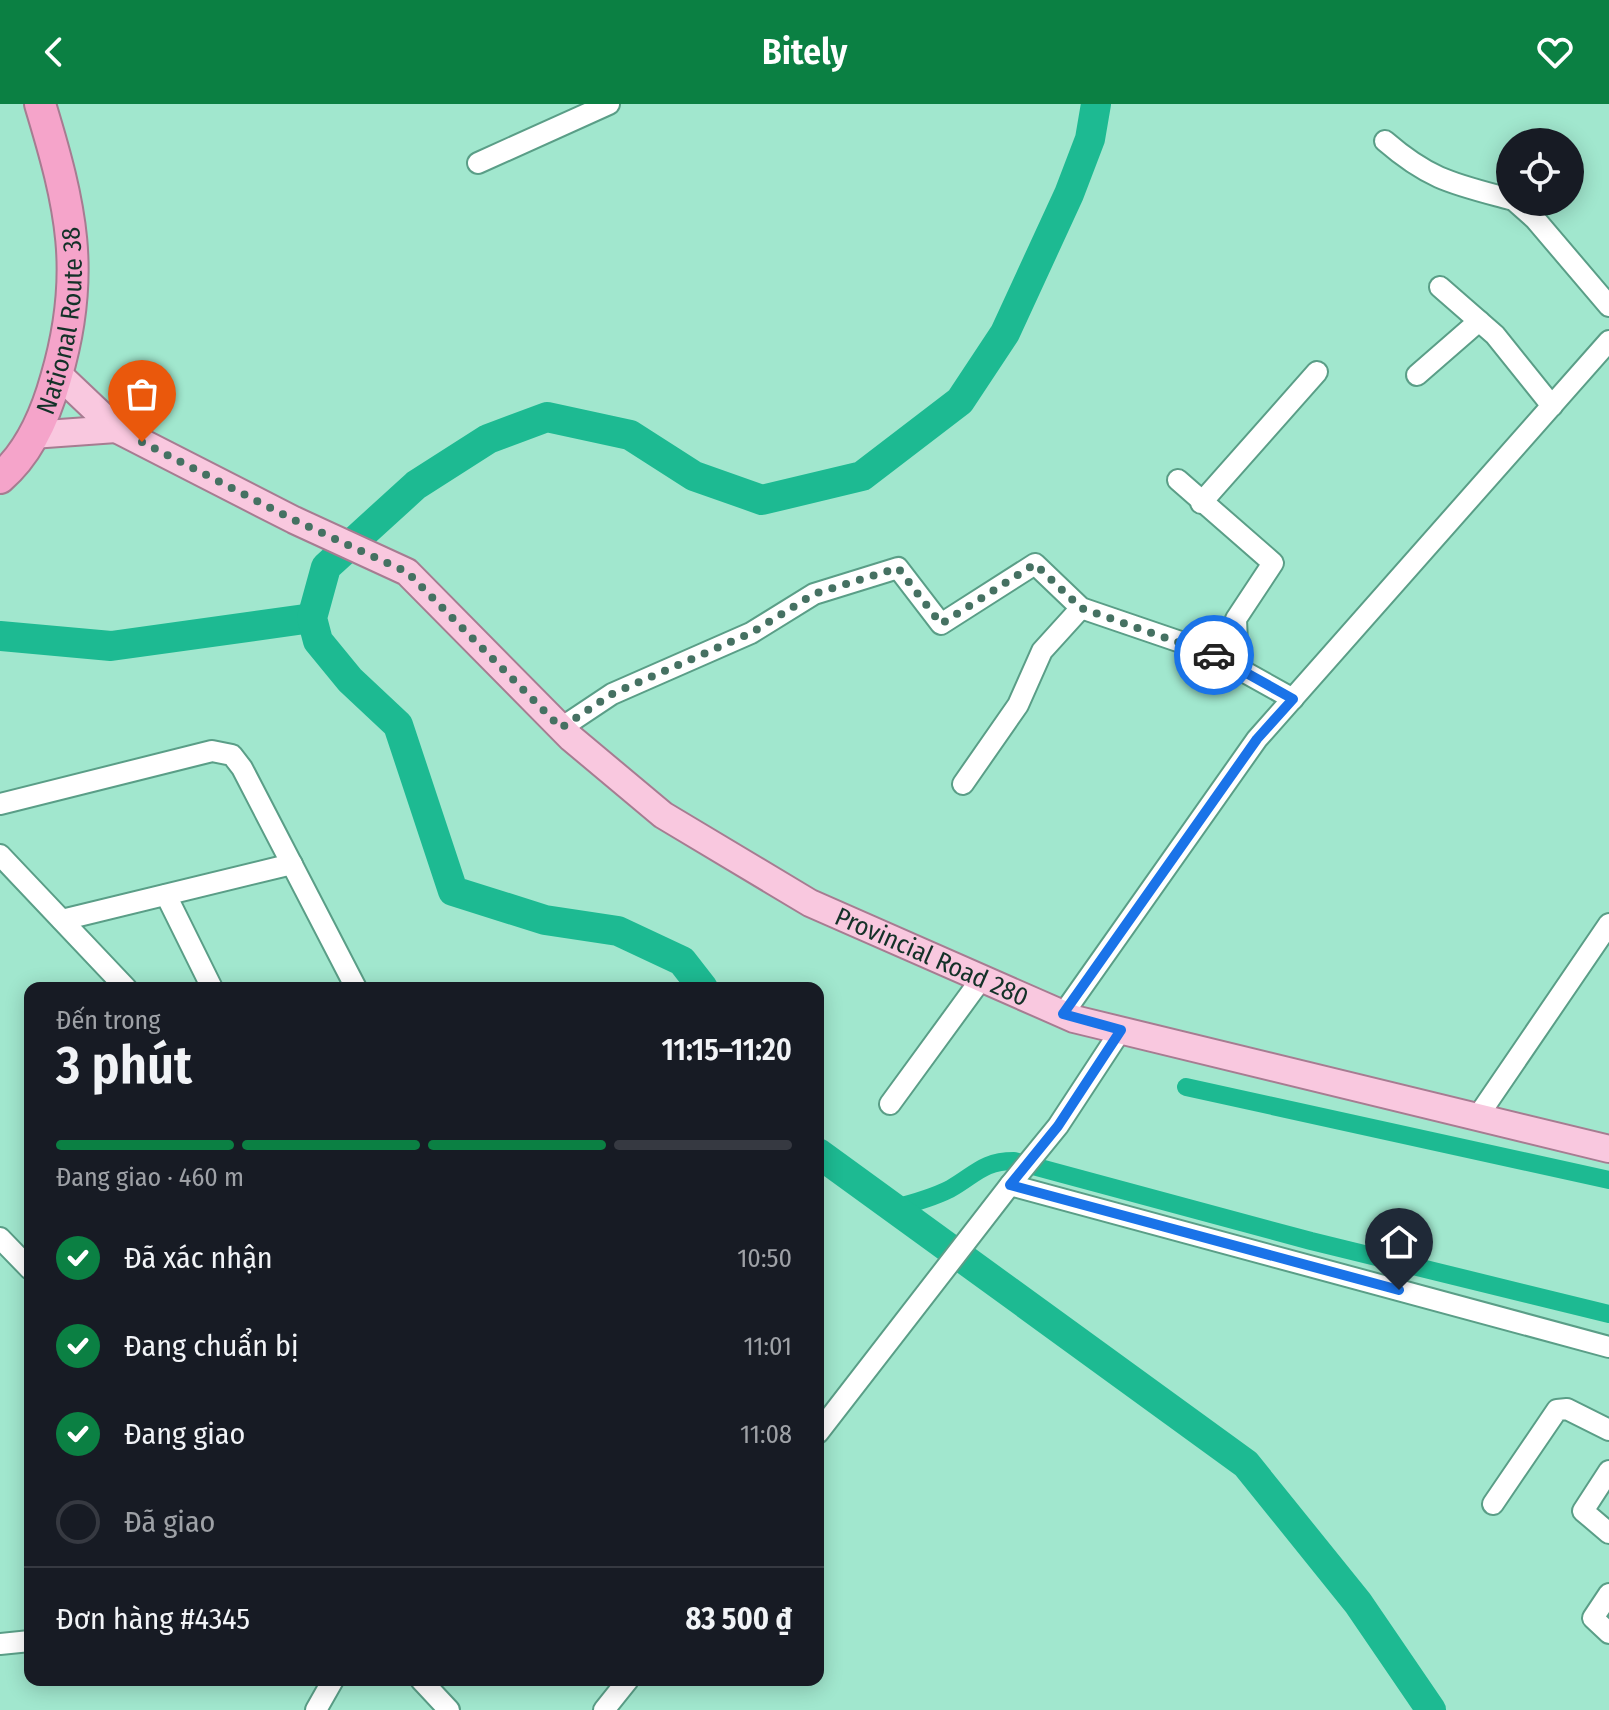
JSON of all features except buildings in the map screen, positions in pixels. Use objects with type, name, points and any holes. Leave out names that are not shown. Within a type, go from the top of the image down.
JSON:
[{"type":"highway","name":"National Route 38","points":[[0,478],[32,435],[48,406],[72,316],[74,257],[60,170],[40,104]]},
{"type":"main road","points":[[58,374],[116,429]]},
{"type":"main road","points":[[32,435],[116,429]]},
{"type":"main road","name":"Provincial Road 280","points":[[116,429],[294,520],[405,571],[561,728],[663,815],[810,903],[1063,1014],[1476,1119],[1609,1149]]},
{"type":"street","points":[[478,163],[609,104]]},
{"type":"street","points":[[1385,141],[1416,168],[1442,181],[1496,195]]},
{"type":"street","points":[[1532,216],[1609,306]]},
{"type":"street","points":[[1440,287],[1508,349],[1552,406]]},
{"type":"street","points":[[1417,375],[1479,321]]},
{"type":"street","points":[[1063,1014],[1257,739],[1609,341]]},
{"type":"street","points":[[1201,503],[1317,372]]},
{"type":"street","points":[[1178,480],[1273,563],[1236,619],[1238,668]]},
{"type":"street","points":[[561,728],[612,694],[751,633],[814,594],[898,568],[941,624],[1035,564],[1081,608],[1207,651],[1293,699]]},
{"type":"street","points":[[963,784],[1018,705],[1042,651],[1081,608]]},
{"type":"street","points":[[0,804],[223,751],[237,759],[353,982]]},
{"type":"street","points":[[0,855],[120,982]]},
{"type":"street","points":[[62,920],[292,864]]},
{"type":"street","points":[[166,895],[209,982]]},
{"type":"street","points":[[1476,1119],[1609,924]]},
{"type":"street","points":[[890,1104],[982,978]]},
{"type":"street","points":[[824,1425],[1058,1126],[1121,1030]]},
{"type":"street","points":[[1010,1185],[1609,1347]]},
{"type":"street","points":[[0,1238],[24,1263]]},
{"type":"street","points":[[1493,1504],[1557,1410],[1567,1409],[1609,1430]]},
{"type":"street","points":[[1609,1471],[1583,1511],[1609,1533]]},
{"type":"street","points":[[1609,1594],[1593,1618],[1609,1633]]},
{"type":"street","points":[[0,1644],[24,1642]]},
{"type":"street","points":[[316,1710],[330,1686]]},
{"type":"street","points":[[427,1686],[449,1710]]},
{"type":"street","points":[[604,1710],[623,1686]]},
{"type":"waterway","points":[[698,982],[682,961],[618,931],[545,920],[453,891],[398,725],[350,680],[318,641],[312,618],[326,567],[416,485],[488,439],[547,417],[630,435],[694,476],[762,500],[862,476],[960,401],[1005,333],[1069,194],[1090,139],[1096,104]]},
{"type":"waterway","points":[[0,636],[111,646],[312,618]]},
{"type":"waterway","points":[[1186,1087],[1609,1180]]},
{"type":"waterway","points":[[824,1157],[1246,1464],[1358,1603],[1431,1710]]},
{"type":"waterway","points":[[894,1208],[950,1189],[994,1163],[1014,1161],[1311,1241],[1609,1314]]},
{"type":"way so far","points":[[142,442],[294,520],[407,572],[561,728],[612,694],[751,633],[799,601],[898,568],[941,624],[1035,564],[1081,608],[1214,655]]},
{"type":"route","points":[[1214,655],[1293,699],[1257,739],[1063,1014],[1121,1030],[1058,1126],[1010,1185],[1399,1290]]}]
